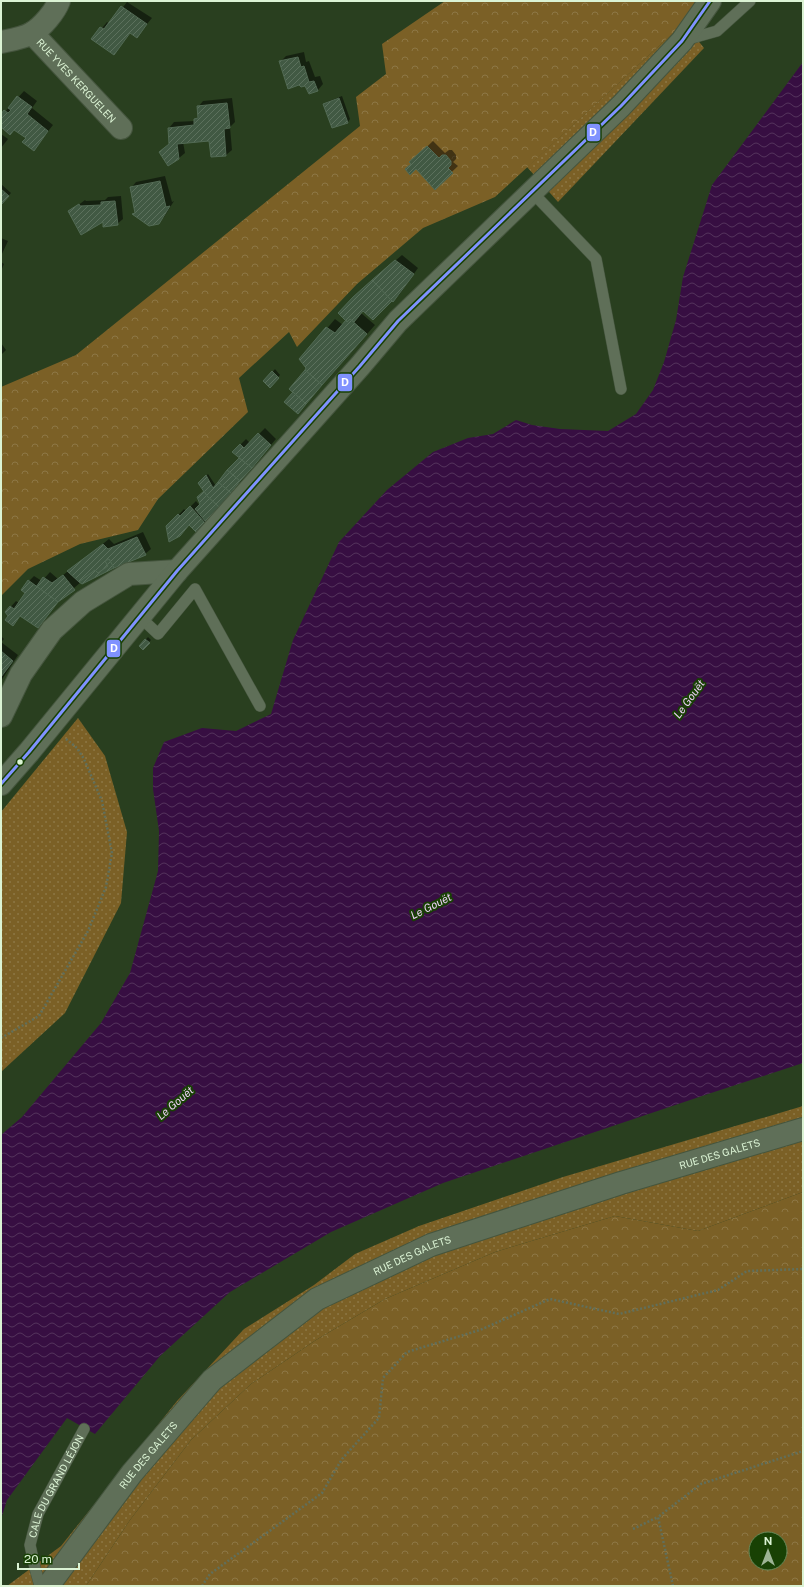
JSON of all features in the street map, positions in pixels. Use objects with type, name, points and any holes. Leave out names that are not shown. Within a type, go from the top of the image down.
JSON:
[{"type":"street","name":"RUE YVES KERGUELEN","points":[[1,42],[32,33],[44,23],[59,1]]},
{"type":"street","points":[[1,784],[50,727],[177,571],[355,372],[398,321],[621,106],[682,41],[710,1]]},
{"type":"street","name":"RUE YVES KERGUELEN","points":[[32,33],[121,128]]},
{"type":"street","points":[[1,716],[21,674],[52,630],[83,602],[129,574],[177,571]]},
{"type":"street","name":"RUE DES GALETS","points":[[48,1586],[132,1473],[212,1380],[317,1299],[431,1245],[621,1183],[803,1129]]},
{"type":"lane","points":[[682,41],[717,31],[750,1]]},
{"type":"lane","points":[[532,192],[596,259],[621,389]]},
{"type":"lane","points":[[140,617],[158,634],[195,589],[260,706]]},
{"type":"lane","name":"CALE DU GRAND LÉJON","points":[[40,1586],[30,1545],[38,1514],[84,1429]]},
{"type":"path","points":[[1,1038],[39,1016],[48,1001],[88,931],[106,887],[112,853],[102,802],[84,759],[77,748],[50,727]]},
{"type":"path","points":[[202,1586],[210,1574],[322,1493],[342,1459],[379,1418],[384,1378],[407,1352],[480,1330],[550,1299],[619,1314],[718,1290],[748,1271],[803,1268]]},
{"type":"path","points":[[633,1529],[658,1517],[700,1484],[803,1451]]},
{"type":"path","points":[[658,1517],[673,1586]]},
{"type":"green space","points":[[445,1],[699,1],[684,23],[495,197],[423,228],[357,284],[297,347],[289,332],[239,378],[248,412],[158,499],[138,530],[80,544],[28,569],[1,596],[1,387],[76,355],[360,126],[356,97],[386,74],[382,44]]},
{"type":"green space","points":[[684,23],[704,48],[558,202],[527,167]]},
{"type":"green space","points":[[78,718],[105,756],[127,832],[121,903],[65,1013],[1,1072],[1,812]]},
{"type":"green space","points":[[803,1106],[803,1192],[698,1231],[615,1216],[495,1252],[385,1299],[316,1340],[251,1384],[191,1440],[130,1520],[86,1586],[7,1586],[61,1546],[177,1401],[244,1329],[314,1285],[355,1254],[419,1226],[563,1177]]},
{"type":"green space","points":[[803,1192],[803,1586],[86,1586],[130,1520],[191,1440],[251,1384],[316,1340],[385,1299],[495,1252],[615,1216],[698,1231]]},
{"type":"water","name":"Le Gouët","points":[[803,62],[803,1063],[443,1183],[331,1232],[230,1292],[160,1356],[95,1434],[67,1418],[7,1500],[1,1519],[1,1135],[22,1117],[101,1023],[130,973],[158,871],[159,831],[153,789],[153,768],[164,742],[202,728],[236,731],[271,714],[293,640],[339,542],[387,490],[433,452],[468,438],[493,434],[516,420],[532,425],[560,429],[608,431],[636,414],[653,390],[664,362],[676,320],[683,277],[712,185]]},
{"type":"building","points":[[121,6],[147,24],[137,38],[130,33],[114,55],[91,39],[100,27],[104,29]]},
{"type":"building","points":[[298,57],[301,67],[304,66],[309,82],[314,81],[318,91],[309,94],[305,86],[301,87],[299,85],[288,89],[279,61]]},
{"type":"building","points":[[17,96],[32,107],[27,114],[48,131],[34,151],[22,142],[26,138],[14,130],[10,135],[1,127],[1,114],[4,110],[8,113],[11,110],[8,108]]},
{"type":"building","points":[[339,98],[348,123],[332,128],[323,104]]},
{"type":"building","points":[[227,103],[230,128],[224,129],[226,156],[211,157],[209,141],[177,144],[179,159],[168,166],[159,152],[169,144],[168,128],[194,125],[194,119],[198,118],[197,106]]},
{"type":"building","points":[[427,146],[439,158],[442,155],[446,155],[451,161],[451,165],[448,168],[453,173],[435,190],[416,169],[410,175],[405,169],[411,164],[409,162]]},
{"type":"building","points":[[160,181],[166,207],[170,206],[159,224],[149,226],[132,214],[135,213],[130,187]]},
{"type":"building","points":[[1,189],[9,196],[1,205]]},
{"type":"building","points":[[115,201],[118,225],[103,227],[103,222],[81,235],[68,211],[79,204],[80,206],[101,205],[101,202]]},
{"type":"building","points":[[395,260],[414,274],[393,302],[372,280]]},
{"type":"building","points":[[372,280],[392,301],[373,320],[363,311],[354,322],[350,319],[347,322],[338,313]]},
{"type":"building","points":[[350,319],[367,334],[322,385],[305,370],[306,368],[299,359],[326,327],[335,333],[346,320],[347,322]]},
{"type":"building","points":[[305,370],[322,385],[306,404],[289,389]]},
{"type":"building","points":[[272,371],[279,378],[270,388],[263,381]]},
{"type":"building","points":[[293,392],[306,404],[298,414],[284,402]]},
{"type":"building","points":[[258,433],[271,445],[252,468],[232,452],[240,444],[244,448]]},
{"type":"building","points":[[239,458],[252,468],[240,481],[227,470]]},
{"type":"building","points":[[227,470],[240,481],[231,493],[218,482]]},
{"type":"building","points":[[206,475],[213,488],[218,482],[231,493],[219,507],[207,496],[198,483]]},
{"type":"building","points":[[204,491],[207,496],[219,507],[206,522],[195,509],[200,504],[197,497]]},
{"type":"building","points":[[190,506],[206,524],[196,532],[189,525],[180,536],[169,542],[166,526],[178,514],[180,516]]},
{"type":"building","points":[[137,537],[146,555],[114,568],[109,559],[105,561],[108,566],[98,573],[95,570],[79,582],[67,571],[103,544],[108,549]]},
{"type":"building","points":[[109,559],[114,568],[82,584],[79,582],[95,570],[98,573],[108,566],[105,561]]},
{"type":"building","points":[[63,575],[75,590],[58,602],[36,587],[43,577],[52,583]]},
{"type":"building","points":[[28,580],[58,602],[38,628],[20,616],[13,626],[5,620],[8,616],[5,612],[10,606],[14,609],[25,593],[21,590]]},
{"type":"building","points":[[145,639],[150,643],[143,650],[139,646]]},
{"type":"building","points":[[1,651],[13,661],[1,677]]},
{"type":"transit line","name":"D","points":[[1,784],[29,752],[177,571],[360,366],[398,321],[621,106],[682,41],[710,1]]}]
